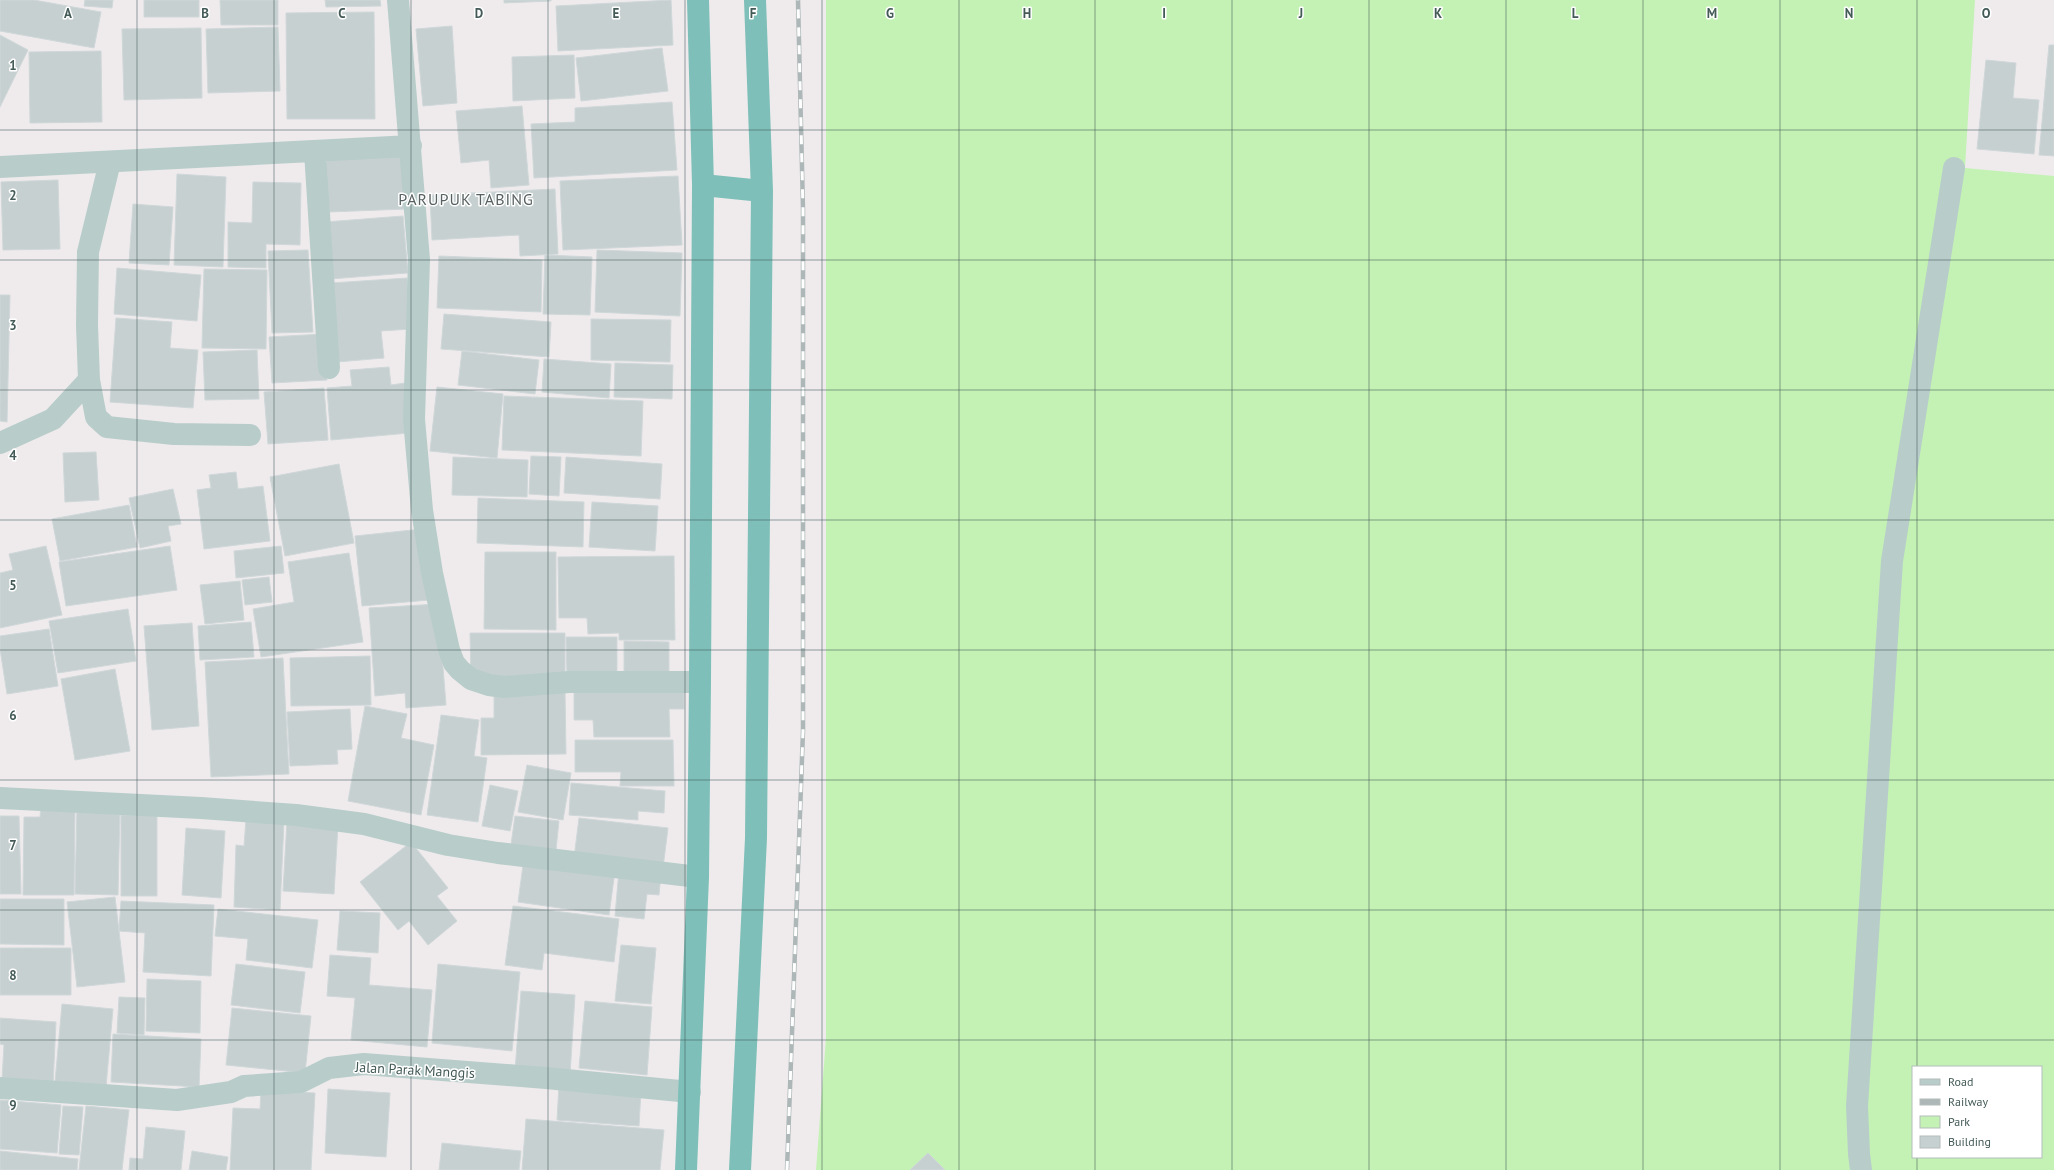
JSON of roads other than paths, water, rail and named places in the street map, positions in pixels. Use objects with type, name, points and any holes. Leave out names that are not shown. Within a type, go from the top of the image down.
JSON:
[{"type":"highway","points":[[686,1170],[698,877],[700,682],[703,185],[698,0]]},
{"type":"highway","points":[[740,1170],[756,838],[762,191],[755,0]]},
{"type":"highway","points":[[703,185],[762,191]]},
{"type":"street","points":[[398,0],[411,146],[419,260],[414,419],[422,510],[432,573],[449,650],[454,663],[460,670],[472,679],[488,685],[504,687],[569,682],[700,682]]},
{"type":"street","points":[[0,166],[110,162],[411,146]]},
{"type":"street","points":[[315,152],[329,368]]},
{"type":"street","points":[[110,162],[88,252],[87,325],[89,380],[96,417],[107,427],[174,434],[250,435]]},
{"type":"street","points":[[1861,1170],[1859,1154],[1858,1106],[1892,560],[1954,168]]},
{"type":"street","points":[[0,443],[53,419],[89,380]]},
{"type":"street","points":[[0,798],[201,808],[296,815],[364,824],[448,845],[498,853],[698,877]]},
{"type":"street","name":"Jalan Parak Manggis","points":[[0,1088],[177,1100],[230,1092],[244,1086],[301,1082],[329,1068],[364,1064],[546,1078],[690,1092]]},
{"type":"railway","points":[[787,1170],[803,731],[803,209],[798,0]]},
{"type":"district","name":"PARUPUK TABING","points":[[466,199]]}]
